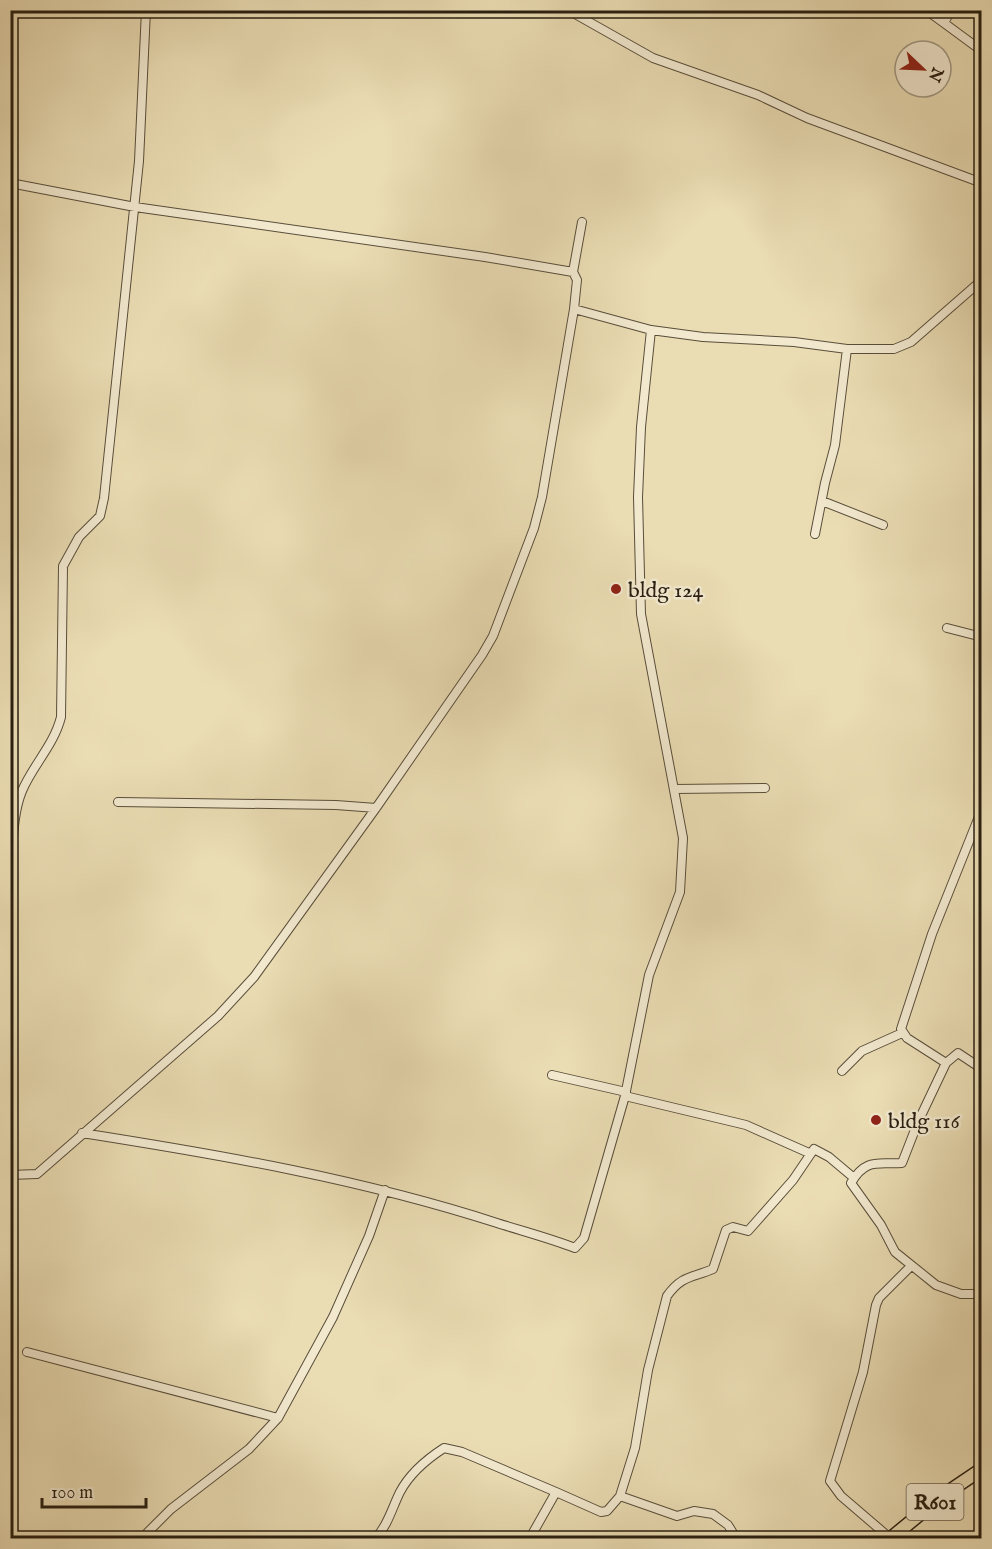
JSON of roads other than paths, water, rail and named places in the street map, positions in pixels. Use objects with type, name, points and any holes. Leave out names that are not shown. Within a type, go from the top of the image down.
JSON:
[{"type":"main road","name":"R601","points":[[890,1539],[942,1496],[981,1469]]},
{"type":"street","points":[[10,874],[18,801],[58,729],[61,717],[63,566],[79,537],[99,516],[104,498],[135,207],[146,10]]},
{"type":"street","points":[[568,10],[653,58],[758,94],[807,118],[981,183]]},
{"type":"street","points":[[926,10],[981,51]]},
{"type":"street","points":[[944,23],[951,10]]},
{"type":"street","points":[[10,183],[135,207],[485,257],[573,272]]},
{"type":"street","points":[[10,1175],[37,1174],[193,1038],[254,977],[376,808],[482,655],[514,582],[542,497],[574,309],[577,280],[573,272],[582,222]]},
{"type":"street","points":[[574,309],[651,330],[703,337],[794,342],[847,349],[894,349],[910,342],[981,280]]},
{"type":"street","points":[[82,1133],[256,1161],[385,1190],[457,1210],[575,1248],[584,1238],[626,1094],[649,975],[676,908],[683,874],[683,838],[641,614],[638,497],[641,427],[651,330]]},
{"type":"street","points":[[815,534],[835,445],[847,349]]},
{"type":"street","points":[[822,501],[883,525]]},
{"type":"street","points":[[947,628],[981,637]]},
{"type":"street","points":[[674,789],[765,788]]},
{"type":"street","points":[[118,802],[336,805],[376,808]]},
{"type":"street","points":[[902,1033],[901,1022],[932,934],[981,809]]},
{"type":"street","points":[[902,1033],[946,1063]]},
{"type":"street","points":[[842,1071],[849,1061],[862,1051],[902,1033]]},
{"type":"street","points":[[981,1069],[958,1053],[946,1063],[918,1122],[903,1163],[873,1163],[854,1178],[851,1184],[881,1225],[895,1252],[911,1266],[936,1285],[953,1292],[981,1294]]},
{"type":"street","points":[[552,1075],[746,1125],[809,1153]]},
{"type":"street","points":[[376,1539],[383,1531],[401,1490],[419,1467],[444,1448],[462,1452],[601,1512],[607,1511],[620,1496],[635,1448],[648,1370],[667,1296],[683,1279],[713,1269],[726,1230],[733,1227],[748,1231],[794,1180],[809,1153],[816,1149],[854,1178]]},
{"type":"street","points":[[142,1539],[171,1509],[249,1449],[278,1418],[333,1317],[369,1236],[385,1190]]},
{"type":"street","points":[[890,1539],[841,1497],[830,1481],[863,1372],[876,1305],[879,1298],[911,1266]]},
{"type":"street","points":[[27,1352],[278,1418]]},
{"type":"street","points":[[530,1539],[556,1492]]},
{"type":"street","points":[[620,1496],[676,1516],[694,1511],[713,1514],[728,1525],[736,1539]]},
{"type":"place","name":"bldg 124","points":[[616,589]]},
{"type":"place","name":"bldg 116","points":[[876,1120]]}]
